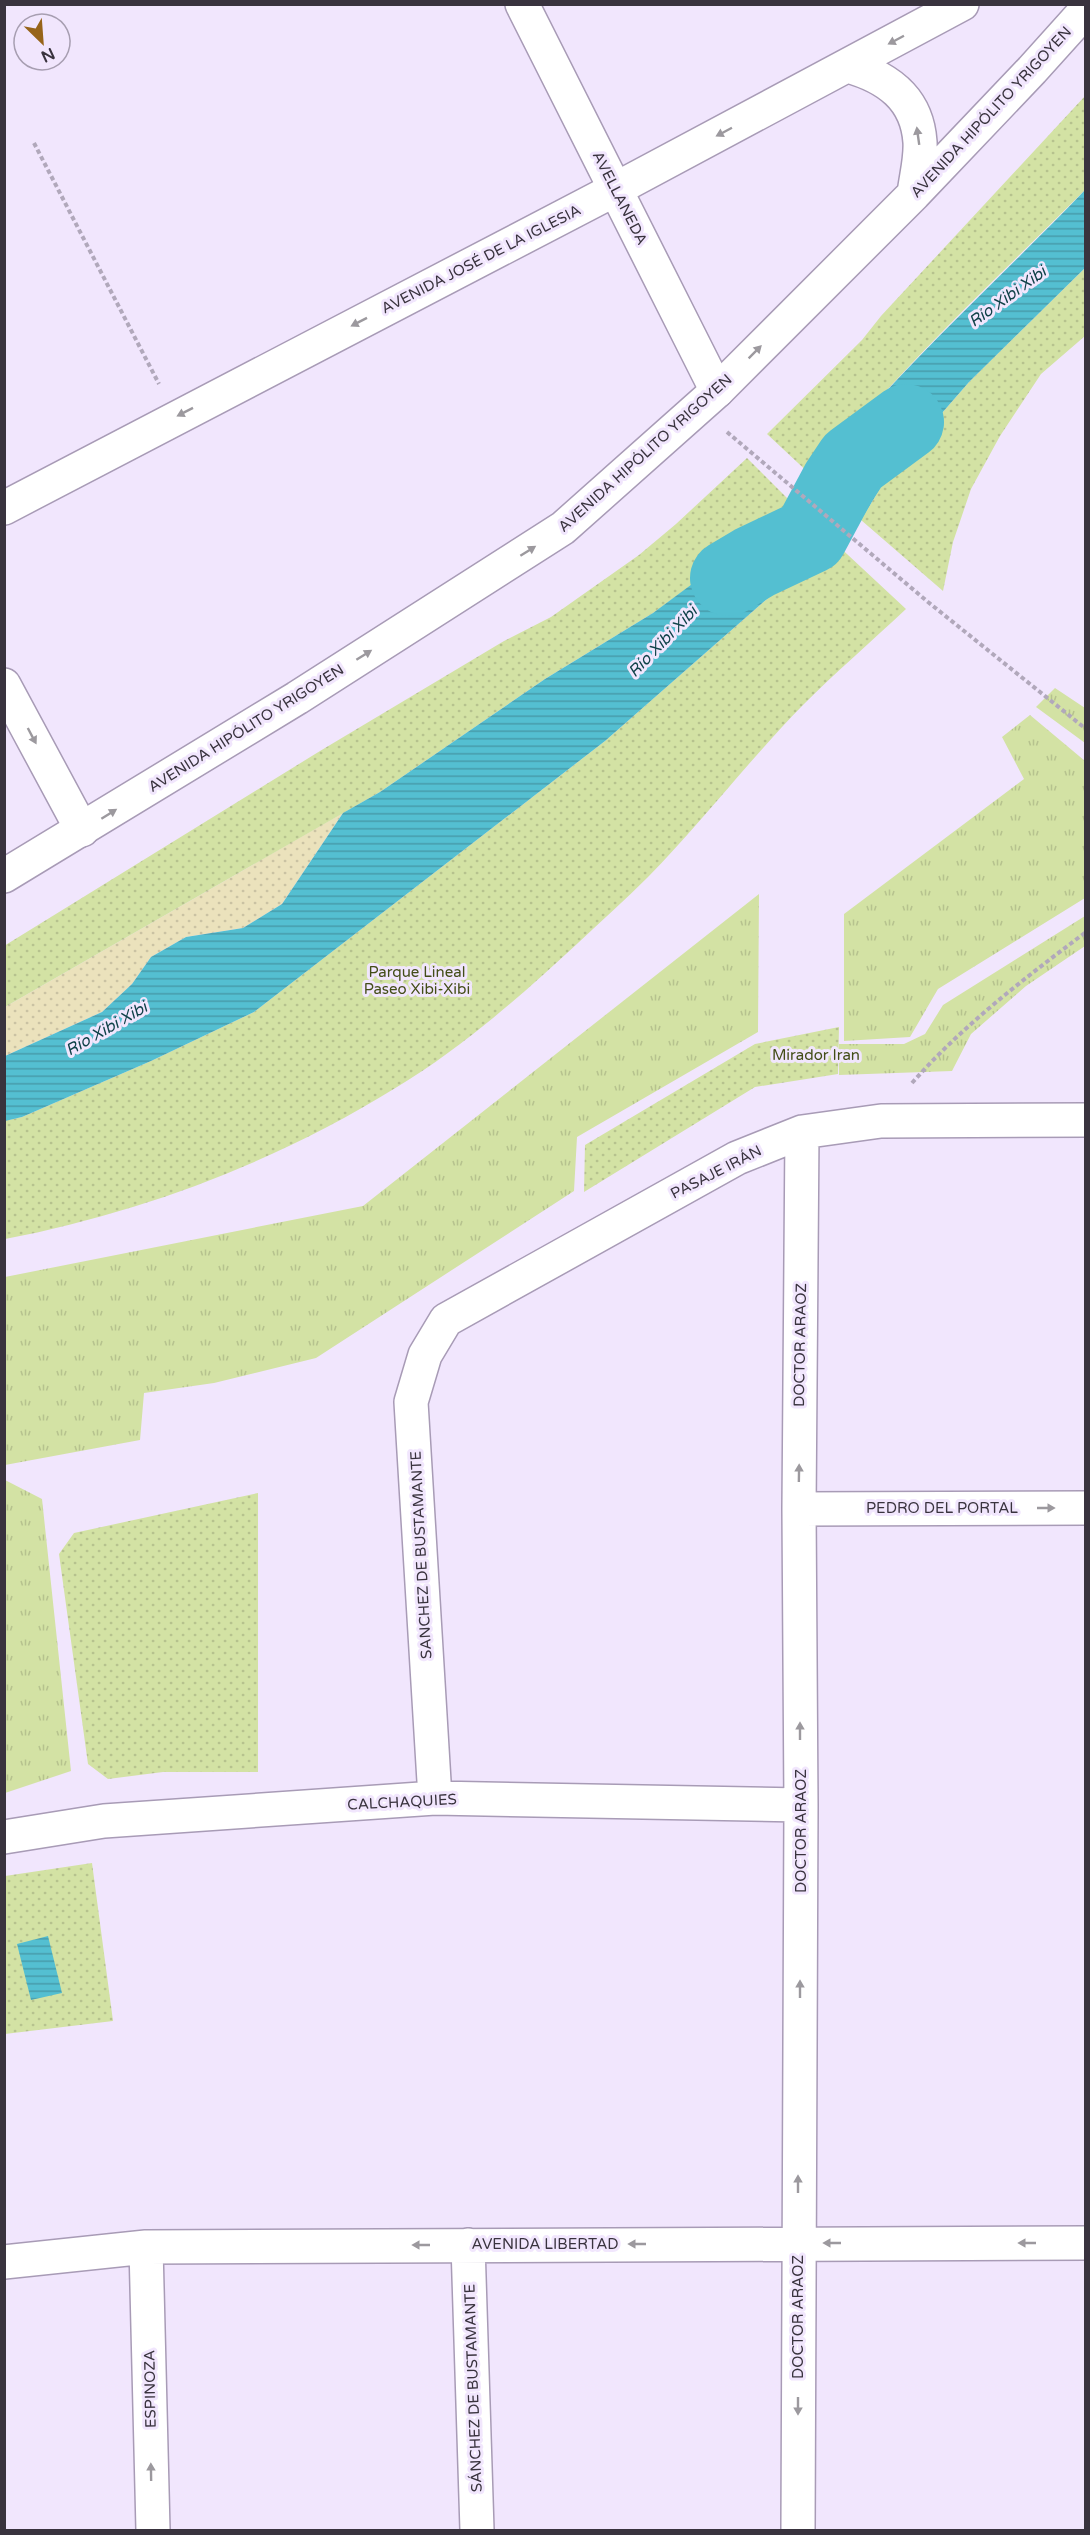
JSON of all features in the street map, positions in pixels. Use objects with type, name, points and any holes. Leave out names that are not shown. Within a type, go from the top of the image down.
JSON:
[{"type":"street","name":"AVELLANEDA","points":[[522,4],[717,391]]},
{"type":"street","points":[[1032,70],[1069,4]]},
{"type":"street","name":"AVENIDA JOSÉ DE LA IGLESIA","points":[[4,508],[616,189],[954,7]]},
{"type":"street","name":"AVENIDA HIPÓLITO YRIGOYEN","points":[[4,876],[306,692],[563,528],[717,391],[914,194],[1086,10]]},
{"type":"street","points":[[848,66],[872,72],[892,84],[916,120],[920,142],[914,194]]},
{"type":"street","points":[[4,685],[82,830]]},
{"type":"street","name":"PASAJE IRÁN","points":[[446,1320],[737,1158],[802,1132],[881,1121],[1086,1120]]},
{"type":"street","name":"DOCTOR ARAOZ","points":[[798,2530],[801,1805],[799,1509],[802,1132]]},
{"type":"street","name":"SANCHEZ DE BUSTAMANTE","points":[[435,1798],[411,1401],[425,1355],[446,1320]]},
{"type":"street","name":"PEDRO DEL PORTAL","points":[[799,1509],[1086,1508]]},
{"type":"street","name":"CALCHAQUIES","points":[[4,1837],[104,1821],[435,1798],[801,1805]]},
{"type":"street","name":"AVENIDA LIBERTAD","points":[[4,2262],[146,2247],[798,2242],[1086,2243]]},
{"type":"street","name":"SÁNCHEZ DE BUSTAMANTE","points":[[468,2245],[477,2530]]},
{"type":"street","name":"ESPINOZA","points":[[146,2247],[153,2530]]},
{"type":"path","points":[[34,143],[176,417]]},
{"type":"path","points":[[747,450],[928,603],[1086,729]]},
{"type":"path","points":[[881,1121],[886,1097],[908,1087],[936,1055],[968,1027],[1086,932]]},
{"type":"green space","points":[[1085,96],[1085,190],[910,365],[813,477],[767,434],[862,340],[881,316]]},
{"type":"green space","points":[[1085,268],[1085,336],[1041,374],[1000,436],[971,489],[953,542],[943,591],[861,520],[888,475],[969,382]]},
{"type":"green space","points":[[747,458],[796,507],[788,515],[653,613],[545,679],[380,792],[5,1007],[4,946],[320,751],[504,641],[551,617],[639,555]]},
{"type":"green space","name":"Parque Lineal Paseo Xibi-Xibi","points":[[833,541],[906,609],[803,705],[648,877],[514,1001],[469,1038],[397,1087],[304,1139],[208,1181],[158,1199],[57,1228],[5,1239],[4,1121],[22,1117],[151,1061],[254,1012],[605,741]]},
{"type":"green space","points":[[1055,688],[1085,708],[1085,743],[1036,707]]},
{"type":"green space","points":[[1030,715],[1085,761],[1085,898],[938,989],[910,1037],[844,1041],[844,914],[1024,779],[1002,737]]},
{"type":"green space","points":[[759,894],[758,1032],[577,1137],[574,1191],[316,1358],[214,1383],[144,1393],[140,1440],[5,1465],[5,1277],[363,1206]]},
{"type":"green space","points":[[1085,916],[1085,946],[1026,986],[971,1034],[952,1071],[839,1075],[839,1044],[904,1044],[925,1034],[943,1005]]},
{"type":"green space","name":"Mirador Iran","points":[[839,1027],[838,1074],[755,1087],[584,1192],[585,1145],[755,1044]]},
{"type":"green space","points":[[5,1480],[42,1499],[71,1771],[5,1793]]},
{"type":"green space","points":[[258,1493],[258,1772],[163,1772],[108,1779],[88,1764],[59,1554],[74,1533]]},
{"type":"green space","points":[[92,1863],[113,2021],[5,2034],[5,1876]]},
{"type":"sand","points":[[343,813],[282,904],[243,928],[186,937],[151,957],[132,984],[102,1012],[5,1056],[5,1007]]},
{"type":"water","points":[[1085,190],[1085,268],[969,382],[888,475],[861,520],[813,477],[844,439],[911,366]]},
{"type":"water","points":[[796,507],[833,541],[605,741],[254,1012],[151,1061],[22,1117],[5,1121],[5,1056],[102,1012],[132,984],[151,957],[186,937],[243,928],[282,904],[343,813],[380,792],[545,679],[653,613]]},
{"type":"water","points":[[48,1936],[62,1993],[31,2000],[17,1944]]},
{"type":"waterway","name":"Río Xibi Xibi","points":[[728,578],[755,562],[810,536],[853,461],[906,422]]}]
